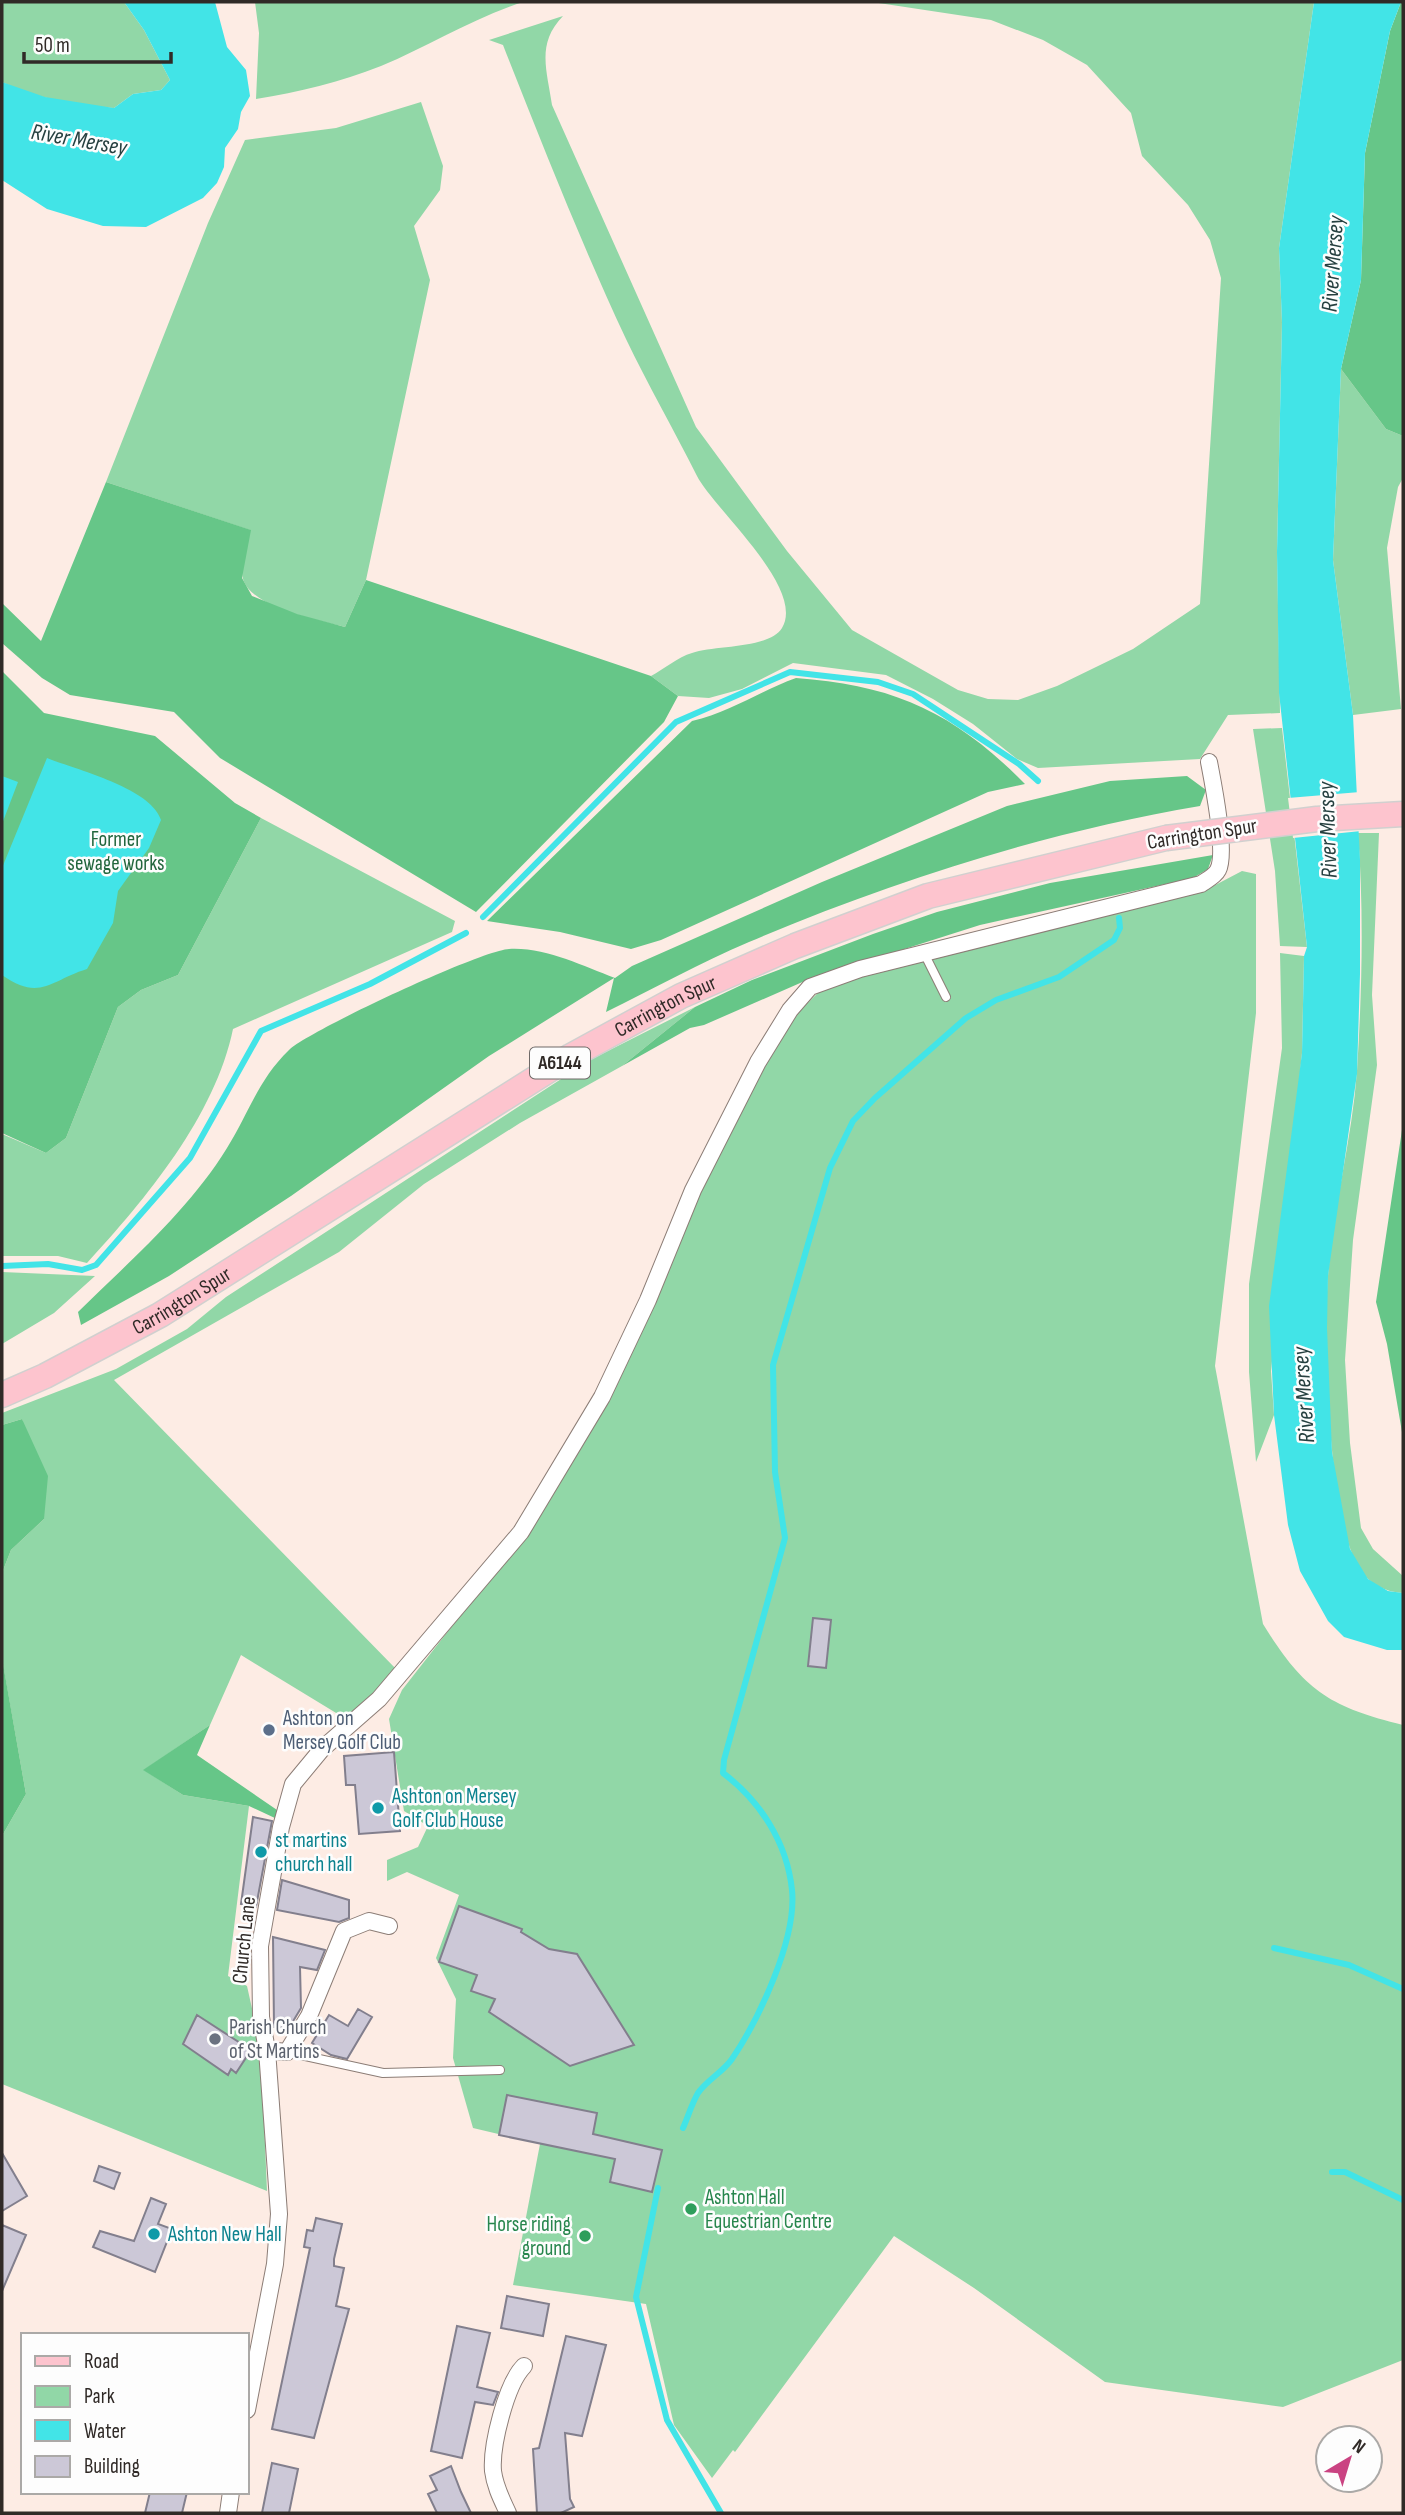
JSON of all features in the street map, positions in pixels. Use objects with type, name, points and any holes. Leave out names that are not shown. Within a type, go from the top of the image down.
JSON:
[{"type":"main road","name":"Carrington Spur","points":[[2,1395],[45,1376],[160,1315],[571,1056],[681,996],[795,946],[929,895],[1166,838],[1317,819],[1403,814]]},
{"type":"street","name":"Church Lane","points":[[248,2405],[275,2264],[279,2214],[267,2050],[261,2017],[260,1946],[281,1827],[293,1784],[322,1749],[356,1722],[393,1682],[521,1532],[575,1447],[648,1300],[697,1181],[758,1062],[790,1010],[810,987],[860,969],[1192,887],[1210,878],[1219,869],[1220,844],[1209,761]]},
{"type":"street","points":[[267,2050],[287,2052],[309,2016],[344,1931],[369,1922],[389,1926]]},
{"type":"street","points":[[508,2513],[495,2481],[494,2454],[509,2387],[524,2366]]},
{"type":"street","points":[[228,2513],[231,2494]]},
{"type":"lane","points":[[924,953],[933,978],[946,997]]},
{"type":"lane","points":[[287,2052],[383,2073],[500,2070]]},
{"type":"green space","points":[[2,2],[124,2],[144,30],[170,80],[161,90],[133,94],[114,108],[56,100],[28,93],[2,82]]},
{"type":"green space","points":[[255,2],[523,2],[486,16],[366,72],[319,86],[256,99],[259,33]]},
{"type":"green space","points":[[872,2],[1314,2],[1279,248],[1282,322],[1277,552],[1280,713],[1228,715],[1200,759],[1038,768],[1017,759],[973,724],[933,699],[886,675],[793,663],[742,689],[709,698],[678,696],[651,676],[692,653],[766,640],[782,628],[786,611],[781,592],[770,571],[697,476],[643,373],[609,303],[503,45],[489,40],[563,16],[555,26],[546,47],[546,69],[552,105],[696,427],[787,551],[852,630],[958,690],[988,699],[1018,700],[1057,686],[1133,649],[1200,604],[1221,278],[1210,240],[1188,205],[1142,156],[1131,113],[1087,65],[1043,40],[991,20]]},
{"type":"green space","points":[[1401,2],[1403,436],[1386,429],[1341,369],[1361,280],[1365,153],[1390,31]]},
{"type":"green space","points":[[421,102],[443,166],[440,190],[414,226],[430,280],[366,580],[345,627],[287,611],[259,598],[249,589],[242,574],[250,530],[106,482],[208,223],[245,140],[336,128]]},
{"type":"green space","points":[[1341,369],[1386,429],[1403,436],[1403,478],[1398,487],[1387,548],[1401,709],[1353,715],[1333,560]]},
{"type":"green space","points":[[106,482],[251,530],[242,578],[252,596],[297,614],[345,627],[366,580],[651,676],[678,696],[664,722],[476,912],[220,758],[174,712],[70,695],[42,678],[2,643],[2,603],[41,641]]},
{"type":"green space","name":"Former sewage works","points":[[2,671],[44,713],[155,736],[235,803],[261,818],[178,975],[141,990],[118,1007],[66,1138],[46,1153],[2,1133]]},
{"type":"green space","points":[[796,678],[864,688],[921,707],[974,738],[1025,784],[988,792],[661,940],[631,949],[560,932],[487,921],[692,721]]},
{"type":"green space","points":[[1282,728],[1307,947],[1280,946],[1275,871],[1253,729]]},
{"type":"green space","points":[[1187,776],[1206,790],[1200,806],[1028,844],[914,879],[749,942],[606,1012],[614,978],[489,1056],[291,1196],[169,1276],[81,1325],[78,1312],[158,1234],[212,1171],[278,1061],[303,1040],[360,1010],[433,976],[509,949],[550,954],[615,978],[632,966],[822,882],[1007,806],[1110,781]]},
{"type":"green space","points":[[261,818],[455,921],[452,932],[233,1029],[211,1093],[175,1155],[132,1212],[87,1263],[58,1256],[2,1256],[2,1134],[46,1153],[66,1138],[118,1007],[141,990],[178,975]]},
{"type":"green space","points":[[1358,833],[1379,833],[1372,995],[1377,1065],[1353,1240],[1345,1360],[1350,1443],[1361,1528],[1373,1549],[1403,1576],[1403,1593],[1390,1591],[1368,1579],[1359,1568],[1349,1544],[1334,1470],[1327,1382],[1328,1276],[1355,1097],[1359,1041],[1362,922]]},
{"type":"green space","points":[[1213,855],[1208,869],[1193,878],[980,925],[807,980],[704,1025],[690,1028],[622,1066],[695,1007],[752,980],[873,934],[937,912],[1050,883]]},
{"type":"green space","name":"Ashton on Mersey Golf Club","points":[[1242,871],[1256,874],[1256,1013],[1215,1366],[1263,1624],[1291,1665],[1320,1692],[1355,1711],[1403,1725],[1403,2360],[1283,2407],[1105,2382],[974,2288],[894,2236],[735,2452],[733,2450],[712,2478],[674,2425],[646,2304],[513,2285],[540,2144],[473,2128],[453,2058],[456,1999],[436,1958],[459,1895],[407,1872],[387,1881],[387,1860],[418,1847],[428,1826],[404,1811],[389,1719],[402,1690],[528,1529],[765,1064],[794,1016],[820,991],[862,974],[1202,892]]},
{"type":"green space","points":[[1280,953],[1304,956],[1302,1053],[1271,1371],[1274,1415],[1256,1462],[1249,1372],[1249,1284],[1282,1048]]},
{"type":"green space","points":[[695,1007],[622,1066],[520,1123],[424,1184],[339,1252],[114,1380],[396,1669],[374,1697],[346,1719],[241,1655],[210,1725],[144,1770],[183,1795],[249,1806],[228,1976],[247,1986],[261,2049],[267,2191],[2,2084],[2,1836],[26,1794],[2,1659],[2,1573],[11,1550],[44,1519],[22,1419],[2,1425],[2,1413],[116,1369],[187,1329],[226,1297],[592,1059]]},
{"type":"green space","points":[[1403,1083],[1403,1438],[1387,1344],[1376,1302],[1402,1130]]},
{"type":"green space","points":[[2,1272],[95,1276],[54,1313],[2,1344]]},
{"type":"green space","points":[[22,1419],[48,1476],[44,1519],[11,1550],[2,1573],[2,1425]]},
{"type":"green space","points":[[2,1658],[26,1794],[2,1836]]},
{"type":"green space","points":[[210,1725],[197,1755],[280,1812],[277,1819],[249,1806],[183,1795],[143,1770]]},
{"type":"water","name":"River Mersey","points":[[124,2],[215,2],[227,47],[246,70],[250,96],[241,112],[238,129],[225,148],[224,167],[217,183],[203,198],[146,227],[103,226],[47,209],[2,180],[2,82],[45,97],[114,108],[133,94],[161,90],[170,80],[144,30]]},
{"type":"water","name":"River Mersey","points":[[1314,2],[1401,2],[1390,31],[1365,153],[1361,280],[1341,369],[1333,560],[1353,715],[1360,860],[1360,974],[1357,1074],[1328,1276],[1327,1328],[1332,1452],[1350,1549],[1368,1579],[1388,1591],[1403,1593],[1403,1650],[1387,1650],[1344,1637],[1328,1621],[1300,1571],[1288,1525],[1274,1415],[1269,1306],[1302,1053],[1304,956],[1307,947],[1279,693],[1277,552],[1282,322],[1279,248]]},
{"type":"water","points":[[47,758],[128,789],[154,809],[161,820],[149,848],[118,891],[113,923],[87,969],[36,988],[15,983],[2,975],[2,868]]},
{"type":"water","points":[[2,776],[18,782],[2,824]]},
{"type":"pier","points":[[1360,792],[1361,831],[1293,838],[1288,798]]},
{"type":"building","points":[[813,1618],[831,1620],[826,1668],[808,1666]]},
{"type":"building","name":"Ashton on Mersey Golf Club House","points":[[394,1752],[400,1831],[359,1834],[355,1785],[346,1785],[344,1756]]},
{"type":"building","name":"st martins church hall","points":[[253,1817],[272,1821],[256,1907],[241,1904]]},
{"type":"building","points":[[282,1880],[349,1900],[349,1918],[339,1922],[277,1910]]},
{"type":"building","points":[[459,1906],[522,1929],[521,1932],[549,1949],[577,1954],[634,2045],[570,2066],[489,2012],[495,1999],[471,1991],[477,1975],[439,1962]]},
{"type":"building","points":[[273,1937],[325,1950],[317,1970],[300,1967],[301,2008],[289,2028],[274,2027]]},
{"type":"building","points":[[358,2009],[372,2017],[347,2059],[331,2055],[312,2043],[329,2015],[348,2026]]},
{"type":"building","name":"Parish Church of St Martins","points":[[197,2015],[251,2050],[236,2073],[231,2069],[228,2075],[183,2044]]},
{"type":"building","points":[[507,2095],[597,2113],[593,2134],[662,2150],[652,2192],[610,2182],[615,2159],[499,2135]]},
{"type":"building","points":[[2,2153],[27,2196],[2,2211]]},
{"type":"building","points":[[99,2166],[120,2173],[114,2189],[94,2181]]},
{"type":"building","name":"Ashton New Hall","points":[[151,2198],[166,2204],[158,2224],[172,2229],[155,2272],[93,2247],[100,2231],[134,2241]]},
{"type":"building","points":[[316,2218],[342,2224],[334,2259],[334,2266],[344,2268],[336,2306],[349,2309],[314,2438],[272,2429],[310,2248],[304,2247],[307,2230],[313,2231]]},
{"type":"building","points":[[2,2225],[26,2235],[2,2291]]},
{"type":"building","points":[[507,2296],[549,2304],[543,2336],[501,2328]]},
{"type":"building","points":[[457,2326],[490,2333],[477,2387],[498,2392],[493,2405],[475,2402],[462,2458],[431,2451]]},
{"type":"building","points":[[566,2336],[606,2345],[582,2436],[565,2433],[570,2499],[574,2507],[561,2513],[537,2513],[533,2449],[539,2448]]},
{"type":"building","points":[[272,2463],[298,2469],[289,2513],[262,2513]]},
{"type":"building","points":[[451,2466],[471,2513],[437,2513],[428,2494],[437,2490],[430,2476]]},
{"type":"building","points":[[150,2494],[187,2494],[182,2513],[145,2513]]},
{"type":"waterway","points":[[483,917],[676,722],[790,672],[878,682],[913,694],[1019,764],[1038,781]]},
{"type":"waterway","points":[[683,2128],[698,2093],[732,2059],[743,2042],[774,1978],[789,1931],[792,1890],[778,1839],[749,1796],[723,1773],[724,1760],[785,1538],[775,1472],[773,1365],[830,1168],[853,1121],[875,1098],[966,1018],[996,1000],[1059,977],[1114,940],[1120,928],[1119,918]]},
{"type":"waterway","points":[[2,1266],[48,1264],[82,1270],[96,1265],[190,1158],[261,1031],[370,984],[466,933]]},
{"type":"waterway","points":[[1274,1948],[1349,1965],[1403,1989]]},
{"type":"waterway","points":[[1332,2172],[1345,2172],[1403,2200]]},
{"type":"waterway","points":[[658,2188],[636,2297],[667,2420],[721,2513]]},
{"type":"place","name":"Ashton on Mersey Golf Club","points":[[269,1730]]},
{"type":"place","name":"Ashton on Mersey Golf Club House","points":[[378,1808]]},
{"type":"place","name":"st martins church hall","points":[[261,1852]]},
{"type":"place","name":"Parish Church of St Martins","points":[[215,2039]]},
{"type":"place","name":"Ashton Hall Equestrian Centre","points":[[691,2209]]},
{"type":"place","name":"Ashton New Hall","points":[[154,2234]]},
{"type":"place","name":"Horse riding ground","points":[[585,2236]]}]
